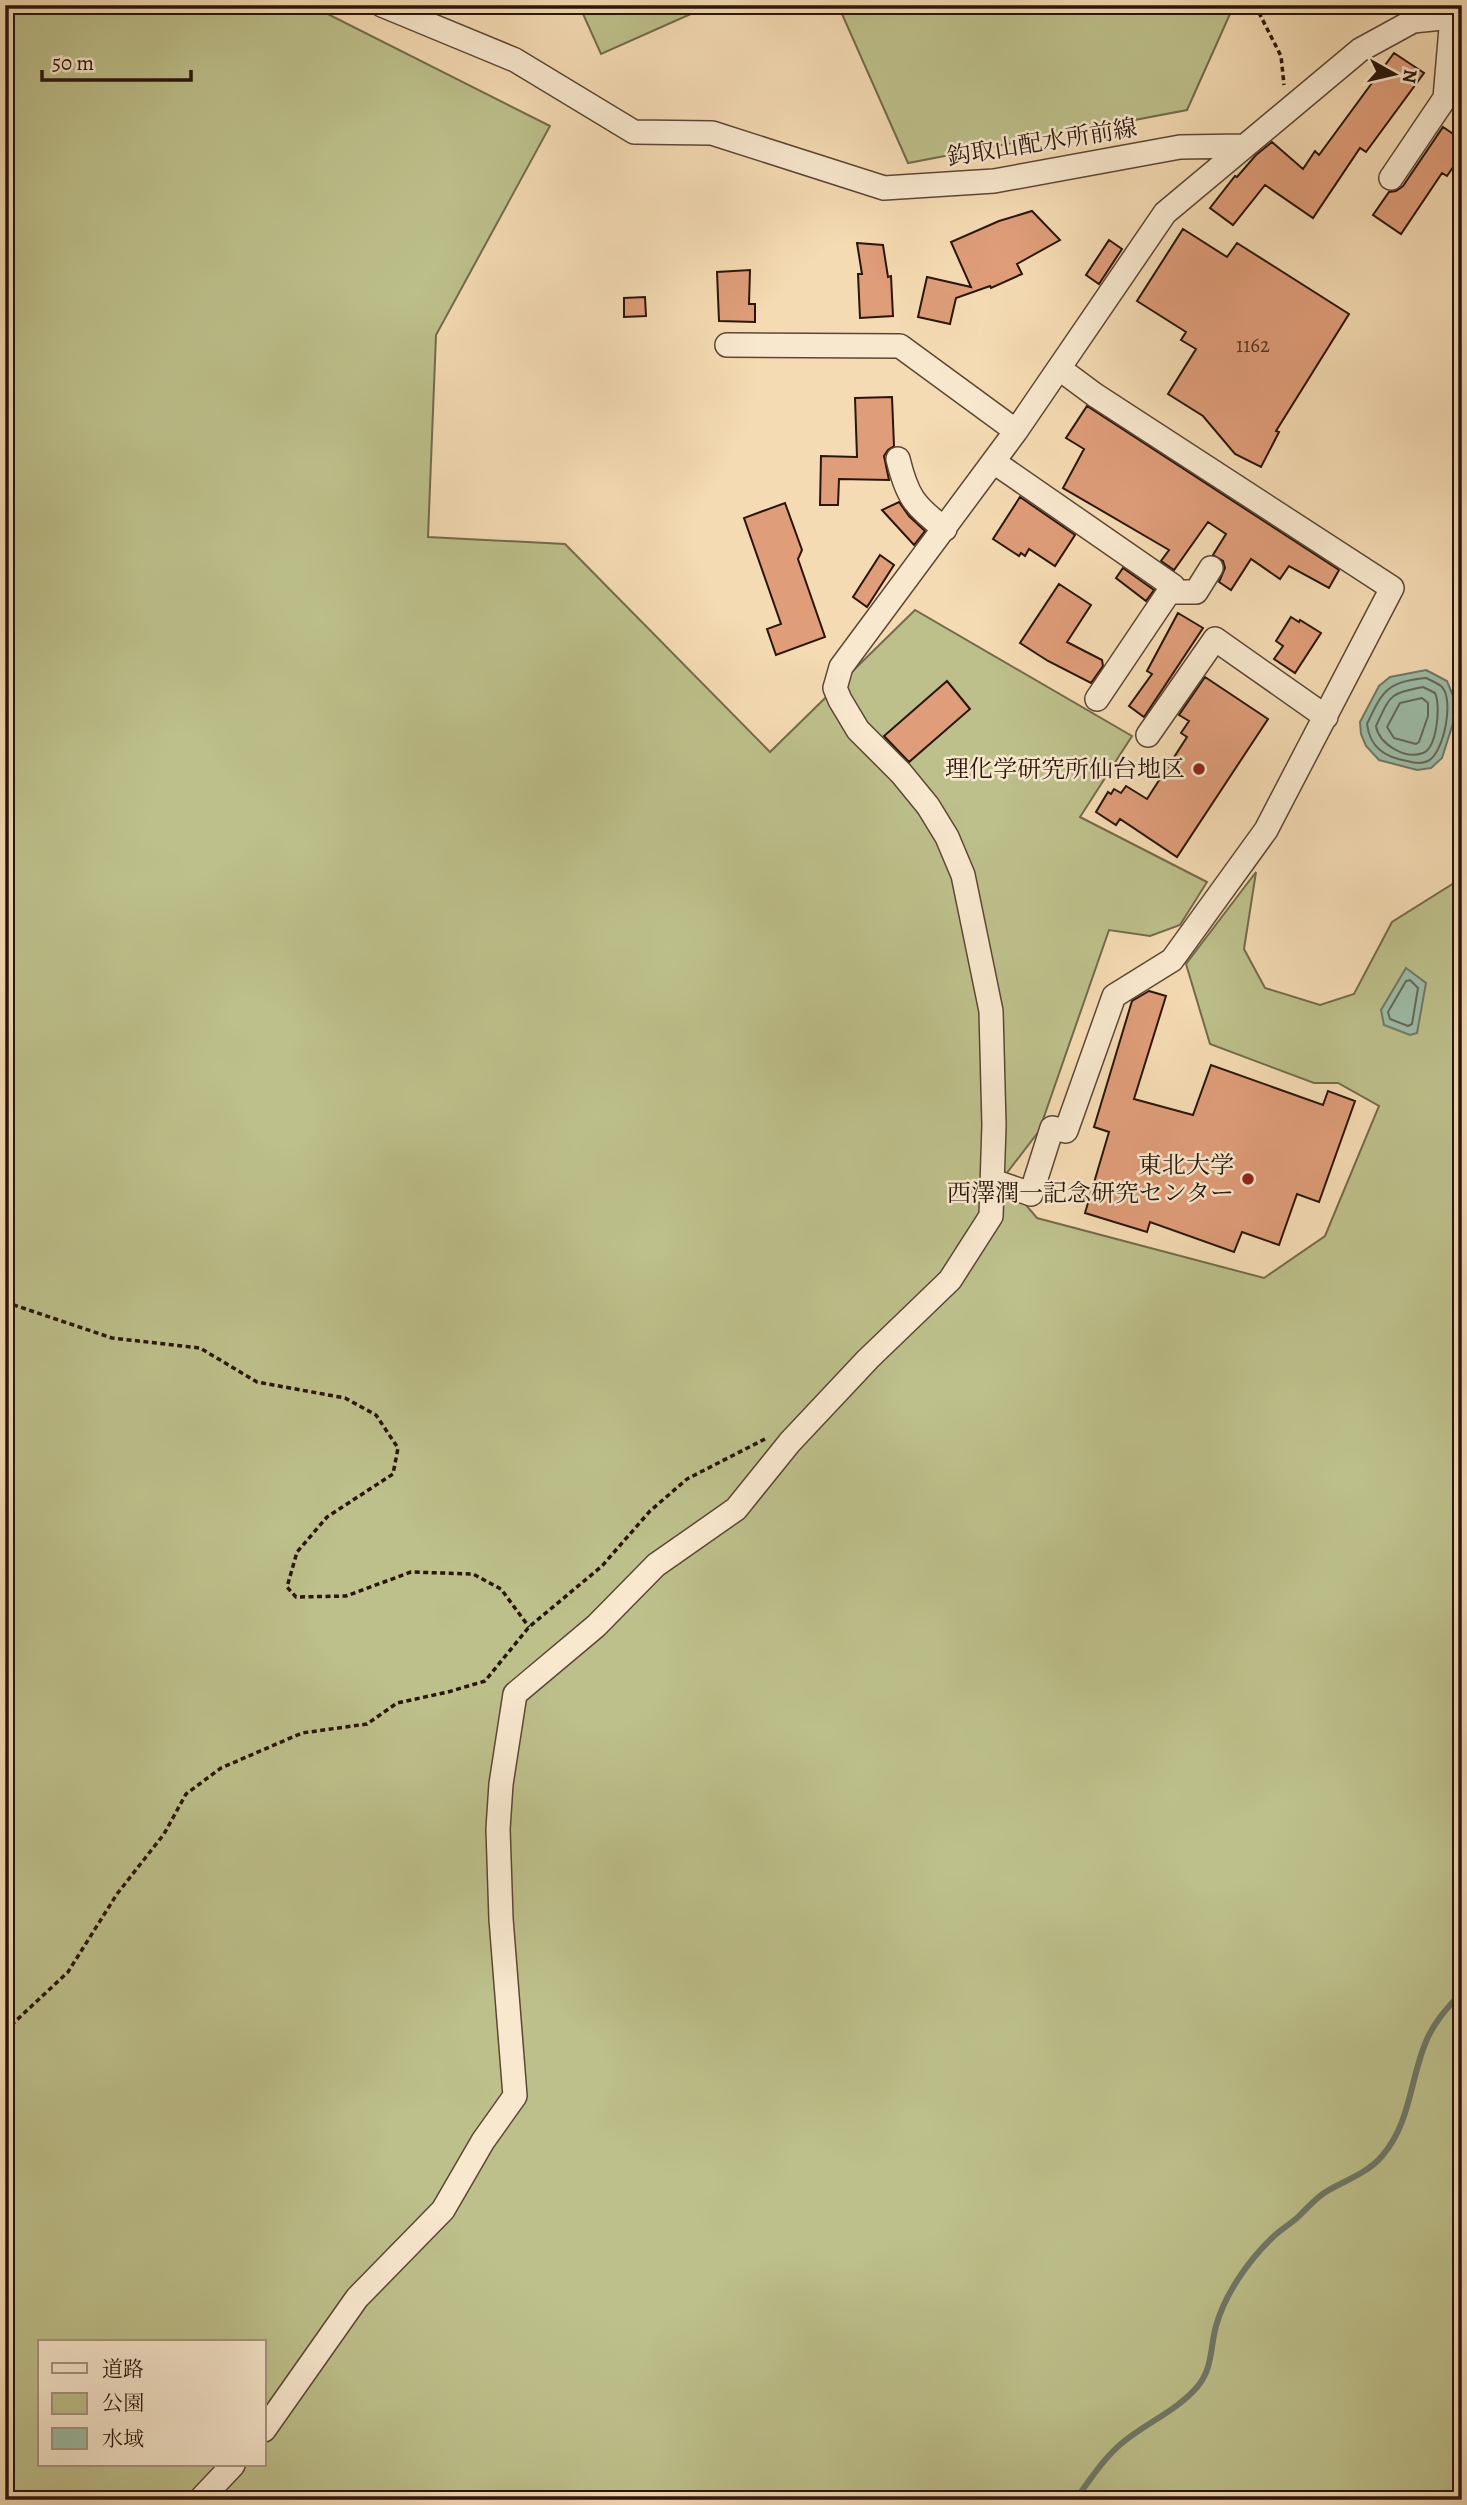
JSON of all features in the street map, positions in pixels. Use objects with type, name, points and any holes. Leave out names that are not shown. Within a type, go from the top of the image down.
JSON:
[{"type":"street","name":"鈎取山配水所前線","points":[[382,5],[515,60],[634,132],[712,133],[884,188],[994,181],[1180,147],[1245,146]]},
{"type":"street","points":[[266,2427],[357,2298],[443,2210],[483,2141],[515,2095],[501,1919],[498,1829],[501,1784],[515,1694],[596,1626],[656,1565],[736,1508],[790,1442],[868,1359],[950,1280],[991,1216],[994,1125],[991,1011],[963,875],[947,837],[928,806],[901,773],[858,730],[835,688],[841,667],[994,462],[1165,213],[1360,50],[1413,21],[1456,12],[1445,98],[1404,171]]},
{"type":"street","points":[[727,345],[900,346],[1016,431]]},
{"type":"street","points":[[993,1181],[1031,1194],[1052,1128],[1066,1131],[1114,996],[1172,960],[1266,830],[1392,588],[1095,395],[1060,369]]},
{"type":"street","points":[[898,459],[906,490],[924,513],[945,529]]},
{"type":"street","points":[[994,462],[1173,586],[1127,674],[1097,699]]},
{"type":"street","points":[[1168,592],[1196,592],[1211,568]]},
{"type":"street","points":[[1148,735],[1215,639],[1326,718]]},
{"type":"street","points":[[200,2500],[232,2466]]},
{"type":"path","points":[[1255,5],[1281,56],[1287,111]]},
{"type":"path","points":[[5,1302],[113,1338],[200,1348],[257,1382],[345,1398],[376,1415],[398,1448],[393,1474],[327,1517],[297,1552],[287,1587],[296,1598],[346,1597],[411,1572],[473,1574],[501,1589],[529,1628]]},
{"type":"path","points":[[5,2031],[68,1972],[117,1894],[164,1834],[186,1794],[221,1768],[302,1733],[367,1724],[397,1703],[485,1681],[529,1628],[602,1566],[650,1511],[687,1479],[768,1437]]},
{"type":"green space","points":[[5,5],[310,5],[550,126],[436,335],[428,537],[565,544],[770,752],[915,610],[1132,736],[1080,817],[1207,882],[1180,925],[1150,936],[1109,930],[1039,1131],[1003,1178],[1037,1218],[1264,1278],[1325,1236],[1379,1106],[1338,1083],[1314,1083],[1210,1044],[1186,964],[1256,872],[1244,949],[1265,988],[1320,1005],[1354,994],[1392,922],[1462,878],[1462,2500],[5,2500]]},
{"type":"green space","points":[[579,5],[711,5],[601,54]]},
{"type":"green space","points":[[838,5],[1234,5],[1187,110],[908,163]]},
{"type":"water","points":[[1426,670],[1447,681],[1454,698],[1454,720],[1442,758],[1431,768],[1417,770],[1379,760],[1366,746],[1360,722],[1379,686],[1390,677]]},
{"type":"water","points":[[1406,968],[1426,983],[1417,1033],[1410,1035],[1384,1025],[1381,1010]]},
{"type":"building","points":[[1394,53],[1424,73],[1366,152],[1360,148],[1313,218],[1265,185],[1233,225],[1210,208],[1235,176],[1272,142],[1303,169],[1315,151],[1319,155]]},
{"type":"building","points":[[1443,127],[1462,140],[1462,154],[1447,176],[1442,173],[1401,234],[1373,215],[1389,192],[1403,186]]},
{"type":"building","points":[[1032,211],[1060,240],[1017,264],[1022,274],[991,288],[990,286],[956,298],[950,324],[918,317],[927,277],[971,287],[951,242],[999,221]]},
{"type":"building","points":[[1183,229],[1227,257],[1237,243],[1349,314],[1276,431],[1279,432],[1261,467],[1235,454],[1203,416],[1168,394],[1196,349],[1181,340],[1186,332],[1137,301]]},
{"type":"building","points":[[1109,240],[1122,249],[1099,284],[1086,275]]},
{"type":"building","points":[[857,243],[883,245],[888,277],[891,276],[893,316],[860,318],[858,274],[862,274]]},
{"type":"building","points":[[750,270],[749,304],[755,304],[755,322],[719,321],[717,272]]},
{"type":"building","points":[[645,297],[646,316],[624,317],[624,298]]},
{"type":"building","points":[[892,397],[894,446],[884,456],[889,480],[839,479],[838,505],[820,505],[821,456],[857,457],[855,398]]},
{"type":"building","points":[[1087,406],[1339,570],[1329,588],[1289,566],[1280,579],[1251,559],[1231,590],[1219,582],[1225,568],[1223,561],[1213,555],[1226,534],[1208,522],[1174,570],[1161,561],[1169,550],[1063,488],[1084,449],[1066,438]]},
{"type":"building","points":[[1020,497],[1075,535],[1055,566],[1029,549],[1025,556],[1021,553],[1019,556],[993,539]]},
{"type":"building","points":[[899,502],[925,531],[914,545],[882,510]]},
{"type":"building","points":[[785,503],[802,550],[798,559],[825,637],[776,655],[767,629],[781,624],[744,518]]},
{"type":"building","points":[[880,555],[894,565],[867,607],[853,597]]},
{"type":"building","points":[[1123,568],[1154,590],[1146,601],[1116,578]]},
{"type":"building","points":[[1059,584],[1091,605],[1067,642],[1102,660],[1103,666],[1091,683],[1020,643]]},
{"type":"building","points":[[1178,613],[1203,628],[1144,717],[1129,706],[1152,674],[1147,671]]},
{"type":"building","points":[[1291,617],[1321,633],[1295,673],[1274,659],[1283,646],[1276,641]]},
{"type":"building","points":[[1205,677],[1268,719],[1177,857],[1120,819],[1116,825],[1096,812],[1108,792],[1111,794],[1114,789],[1121,793],[1126,786],[1147,799],[1187,737],[1181,733],[1189,721],[1179,715]]},
{"type":"building","points":[[947,681],[970,709],[909,762],[884,736]]},
{"type":"building","points":[[1149,991],[1166,996],[1134,1099],[1193,1115],[1211,1065],[1323,1105],[1328,1091],[1355,1101],[1319,1202],[1297,1194],[1279,1245],[1242,1232],[1234,1252],[1150,1222],[1147,1232],[1085,1213],[1109,1132],[1094,1127],[1132,1001]]},
{"type":"waterway","points":[[1075,2500],[1115,2449],[1181,2402],[1198,2386],[1209,2364],[1216,2326],[1225,2302],[1238,2279],[1263,2247],[1320,2196],[1362,2172],[1382,2156],[1391,2144],[1404,2116],[1428,2036],[1462,1992]]},
{"type":"place","name":"理化学研究所仙台地区","points":[[1199,769]]},
{"type":"place","name":"東北大学 西澤潤一記念研究センター","points":[[1248,1179]]}]
